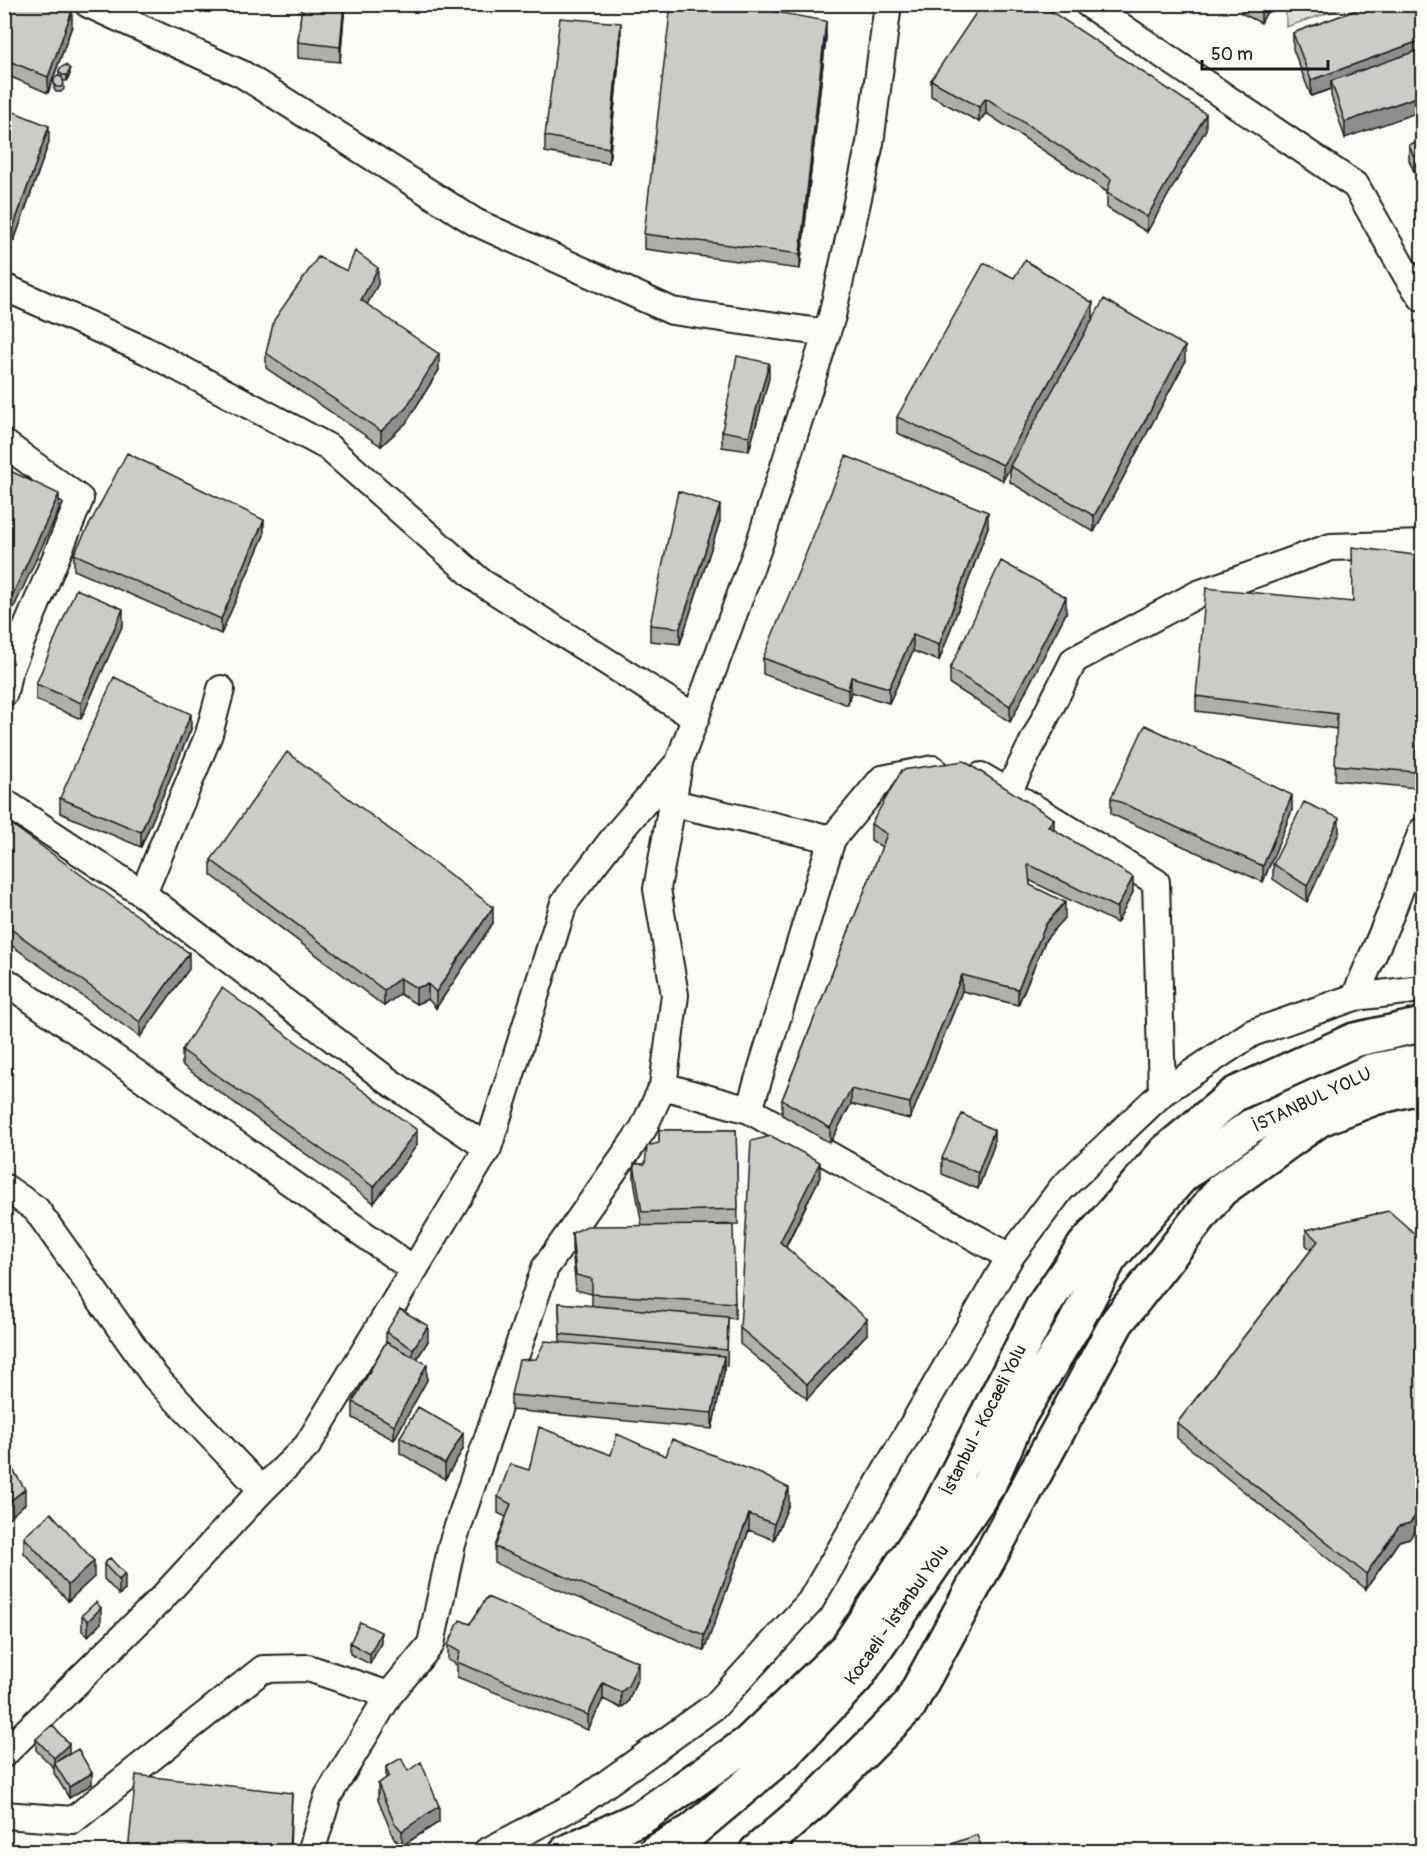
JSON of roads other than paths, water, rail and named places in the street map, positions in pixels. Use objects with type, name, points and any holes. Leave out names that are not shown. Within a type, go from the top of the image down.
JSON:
[{"type":"main road","name":"İstanbul - Kocaeli Yolu","points":[[566,1851],[642,1817],[748,1743],[846,1649],[938,1510],[1042,1308],[1084,1246],[1165,1152],[1235,1094],[1353,1040],[1422,1025]]},
{"type":"main road","name":"İSTANBUL YOLU","points":[[1019,1416],[1110,1258],[1182,1176],[1251,1126],[1371,1071],[1422,1061]]},
{"type":"main road","points":[[756,1851],[814,1802],[909,1706],[1117,1322],[1221,1190],[1320,1119],[1374,1098],[1422,1086]]},
{"type":"main road","name":"Kocaeli - İstanbul Yolu","points":[[656,1851],[692,1831],[786,1752],[856,1678],[988,1484],[1019,1416]]},
{"type":"main road","points":[[928,1572],[971,1591]]},
{"type":"street","points":[[88,4],[242,74],[475,222],[672,311],[827,333]]},
{"type":"street","points":[[311,1851],[328,1797],[389,1695],[431,1644],[452,1544],[545,1268],[643,1129],[663,1086],[675,995],[657,889],[679,762],[760,542],[827,333],[870,143],[888,4]]},
{"type":"street","points":[[1088,4],[1356,186],[1422,298]]},
{"type":"street","points":[[4,287],[147,351],[328,447],[481,582],[696,718]]},
{"type":"street","points":[[4,443],[80,499],[8,673],[4,693]]},
{"type":"street","points":[[1008,792],[1074,660],[1198,594],[1330,547],[1422,544]]},
{"type":"street","points":[[143,894],[210,734],[221,689]]},
{"type":"street","points":[[4,1754],[161,1599],[262,1490],[307,1446],[488,1148],[564,903],[617,834],[679,762]]},
{"type":"street","points":[[749,1110],[832,839],[882,779],[962,764],[1156,882],[1162,1093]]},
{"type":"street","points":[[4,802],[143,894],[387,1080],[488,1148]]},
{"type":"street","points":[[672,803],[832,839]]},
{"type":"street","points":[[1355,997],[1391,913],[1422,831]]},
{"type":"street","points":[[4,980],[413,1269]]},
{"type":"street","points":[[486,1851],[578,1803],[715,1706],[810,1602],[1010,1257],[1062,1188],[1162,1093],[1252,1033],[1355,997],[1422,989]]},
{"type":"street","points":[[663,1086],[749,1110],[1010,1257]]},
{"type":"street","points":[[4,1188],[36,1209],[155,1377],[262,1490]]},
{"type":"street","points":[[4,1815],[74,1820],[263,1669],[308,1668],[389,1695]]}]
